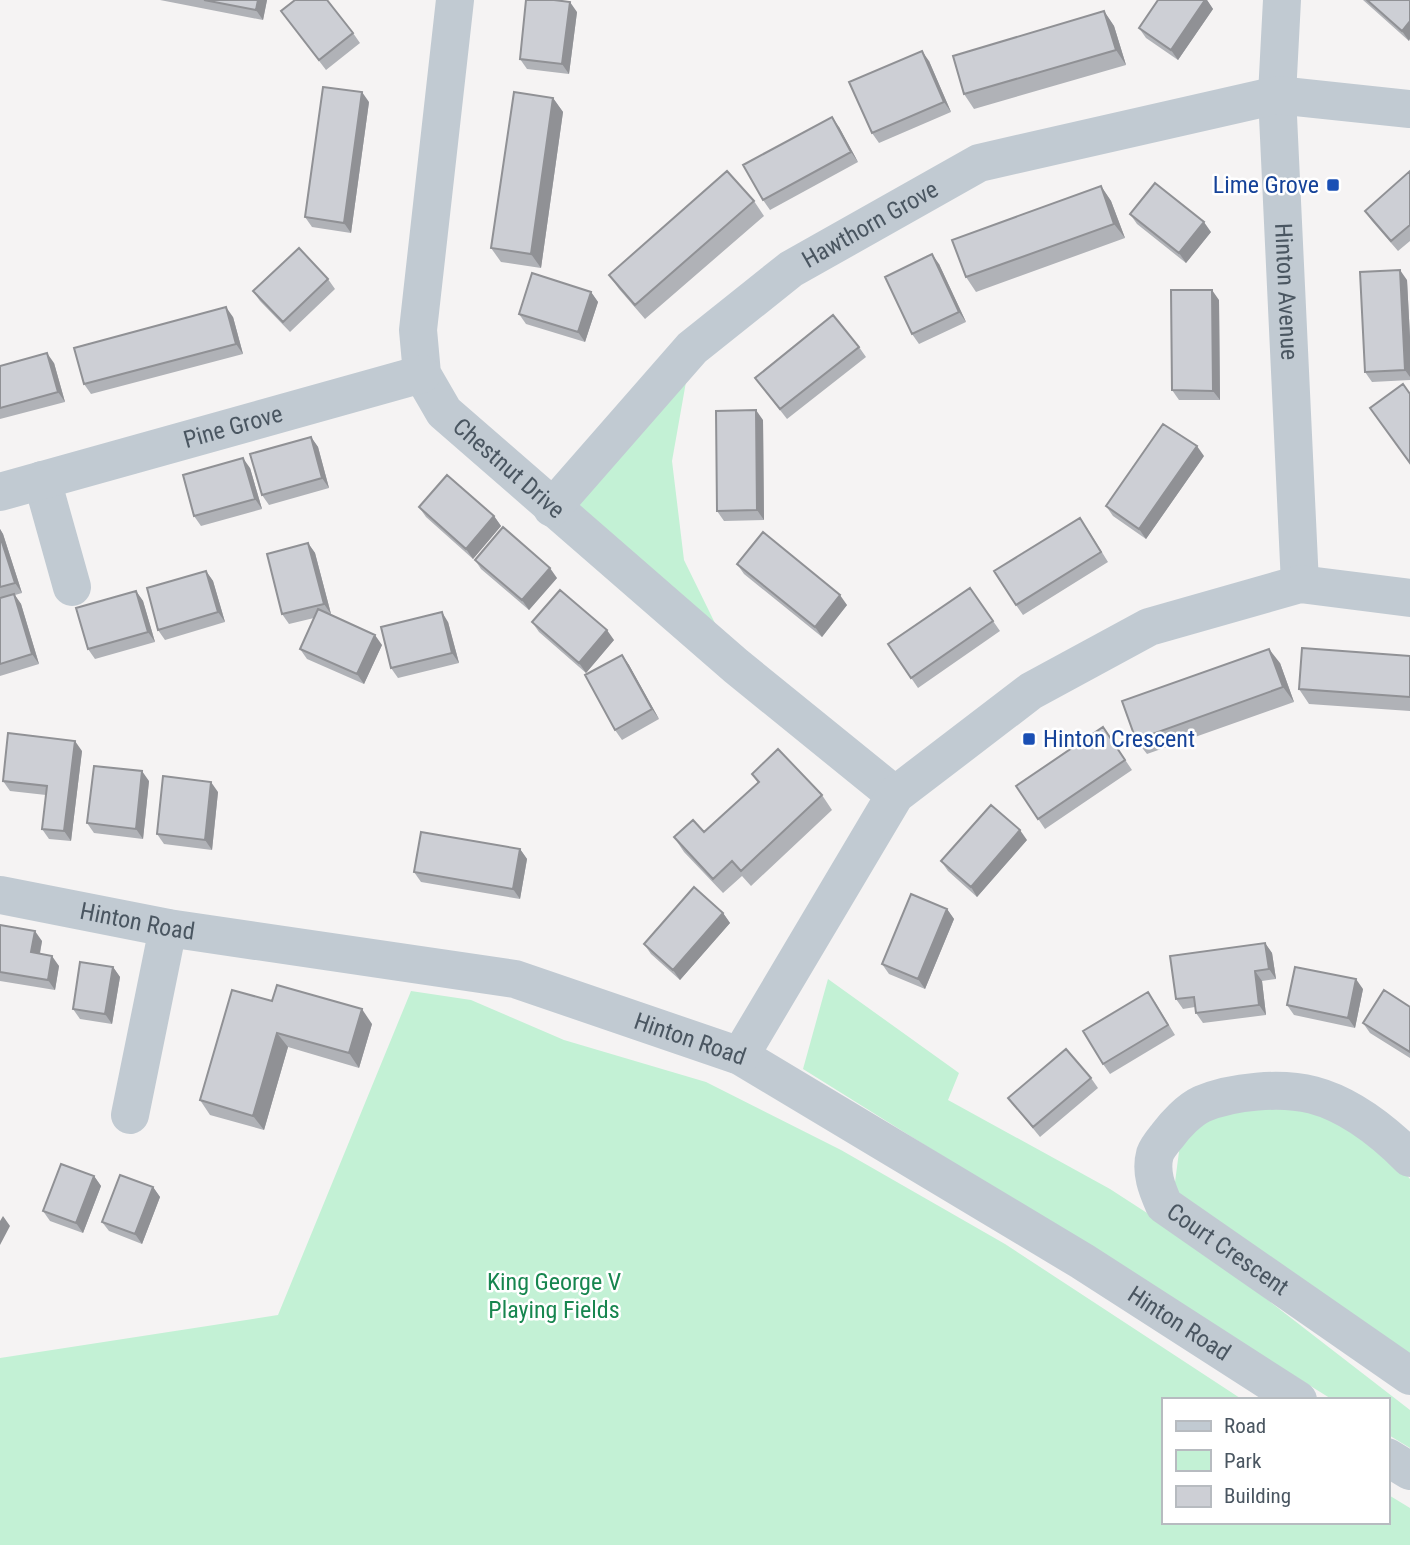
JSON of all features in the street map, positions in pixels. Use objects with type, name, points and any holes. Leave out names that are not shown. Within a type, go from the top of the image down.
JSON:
[{"type":"street","name":"Chestnut Drive","points":[[455,0],[418,330],[422,374],[444,412],[552,508],[736,666],[895,794]]},
{"type":"street","name":"Hinton Avenue","points":[[1282,0],[1277,95],[1300,584]]},
{"type":"street","points":[[1277,95],[1410,109]]},
{"type":"street","name":"Hawthorn Grove","points":[[552,508],[692,348],[791,269],[979,163],[1277,95]]},
{"type":"street","name":"Pine Grove","points":[[0,492],[422,374]]},
{"type":"street","points":[[42,480],[72,587]]},
{"type":"street","points":[[740,1056],[895,794],[1031,691],[1149,627],[1300,584],[1410,598]]},
{"type":"street","name":"Hinton Road","points":[[0,895],[168,928],[515,979],[740,1056],[1082,1261],[1295,1398]]},
{"type":"street","points":[[130,1115],[168,928]]},
{"type":"street","name":"Court Crescent","points":[[1410,1158],[1384,1132],[1349,1110],[1315,1095],[1283,1089],[1245,1093],[1201,1104],[1174,1126],[1155,1153],[1154,1181],[1164,1205],[1410,1376]]},
{"type":"street","points":[[1389,1458],[1410,1471]]},
{"type":"green space","points":[[692,348],[672,461],[684,560],[736,666],[552,508]]},
{"type":"green space","points":[[828,979],[959,1073],[948,1100],[1110,1189],[1198,1246],[1410,1410],[1410,1448],[1389,1435],[1389,1398],[1330,1398],[803,1069]]},
{"type":"green space","name":"King George V Playing Fields","points":[[411,991],[471,1000],[564,1040],[706,1082],[841,1150],[1005,1244],[1240,1398],[1162,1398],[1162,1524],[1389,1524],[1389,1495],[1410,1508],[1410,1545],[0,1545],[0,1358],[278,1315]]},
{"type":"green space","points":[[1231,1108],[1308,1110],[1383,1146],[1410,1179],[1410,1365],[1174,1190],[1180,1144],[1199,1118]]},
{"type":"building","points":[[204,0],[258,0],[256,10]]},
{"type":"building","points":[[295,0],[327,0],[353,33],[319,60],[281,11]]},
{"type":"building","points":[[526,0],[570,2],[562,64],[520,59]]},
{"type":"building","points":[[1158,0],[1205,0],[1171,50],[1139,28]]},
{"type":"building","points":[[1367,0],[1410,0],[1410,21],[1402,31]]},
{"type":"building","points":[[1104,11],[1116,50],[964,94],[953,56]]},
{"type":"building","points":[[922,51],[944,102],[872,133],[849,82]]},
{"type":"building","points":[[323,87],[362,92],[344,223],[305,217]]},
{"type":"building","points":[[514,92],[553,98],[531,254],[491,248]]},
{"type":"building","points":[[832,117],[851,152],[763,200],[743,165]]},
{"type":"building","points":[[727,171],[754,201],[635,305],[609,275]]},
{"type":"building","points":[[1410,171],[1410,225],[1391,241],[1365,211]]},
{"type":"building","points":[[1155,183],[1204,222],[1179,253],[1130,214]]},
{"type":"building","points":[[1101,186],[1114,224],[966,277],[952,240]]},
{"type":"building","points":[[299,248],[328,279],[283,322],[253,291]]},
{"type":"building","points":[[932,254],[959,312],[912,334],[885,277]]},
{"type":"building","points":[[1400,270],[1405,370],[1365,372],[1360,272]]},
{"type":"building","points":[[532,273],[591,292],[578,332],[519,314]]},
{"type":"building","points":[[1171,290],[1212,290],[1213,391],[1172,390]]},
{"type":"building","points":[[226,307],[236,344],[84,384],[74,348]]},
{"type":"building","points":[[833,315],[859,347],[780,409],[755,378]]},
{"type":"building","points":[[47,353],[58,392],[0,408],[0,366]]},
{"type":"building","points":[[1403,384],[1410,394],[1410,463],[1370,408]]},
{"type":"building","points":[[756,410],[757,510],[717,511],[716,411]]},
{"type":"building","points":[[1163,424],[1197,446],[1139,529],[1106,506]]},
{"type":"building","points":[[311,437],[322,478],[262,495],[250,454]]},
{"type":"building","points":[[243,458],[255,499],[194,516],[183,475]]},
{"type":"building","points":[[447,475],[494,516],[466,549],[419,507]]},
{"type":"building","points":[[1080,518],[1101,552],[1016,605],[994,571]]},
{"type":"building","points":[[503,527],[550,568],[522,600],[475,560]]},
{"type":"building","points":[[763,532],[840,595],[815,627],[737,564]]},
{"type":"building","points":[[0,536],[15,583],[0,587]]},
{"type":"building","points":[[308,543],[324,604],[282,614],[267,554]]},
{"type":"building","points":[[206,571],[218,612],[158,630],[147,588]]},
{"type":"building","points":[[970,588],[993,621],[911,678],[888,644]]},
{"type":"building","points":[[560,590],[607,630],[579,663],[532,622]]},
{"type":"building","points":[[136,591],[148,632],[88,649],[76,608]]},
{"type":"building","points":[[14,594],[32,654],[0,664],[0,598]]},
{"type":"building","points":[[318,609],[375,635],[357,674],[300,649]]},
{"type":"building","points":[[442,612],[452,653],[391,668],[381,627]]},
{"type":"building","points":[[1302,648],[1410,656],[1410,697],[1299,689]]},
{"type":"building","points":[[1269,649],[1283,687],[1136,740],[1122,701]]},
{"type":"building","points":[[622,655],[652,709],[615,730],[585,675]]},
{"type":"building","points":[[1103,727],[1125,760],[1038,819],[1016,786]]},
{"type":"building","points":[[8,733],[75,741],[64,831],[42,829],[47,786],[3,781]]},
{"type":"building","points":[[778,749],[822,795],[741,871],[732,861],[713,879],[674,837],[693,820],[704,832],[759,782],[752,774]]},
{"type":"building","points":[[94,766],[142,771],[136,829],[87,823]]},
{"type":"building","points":[[163,776],[211,782],[205,840],[157,834]]},
{"type":"building","points":[[991,805],[1020,830],[971,887],[941,861]]},
{"type":"building","points":[[421,832],[520,849],[513,889],[414,872]]},
{"type":"building","points":[[694,887],[723,913],[673,970],[644,944]]},
{"type":"building","points":[[911,894],[947,909],[918,979],[882,964]]},
{"type":"building","points":[[0,925],[35,931],[31,952],[52,956],[48,980],[0,972]]},
{"type":"building","points":[[1265,943],[1269,969],[1255,971],[1259,1005],[1196,1013],[1194,997],[1176,999],[1170,956]]},
{"type":"building","points":[[80,962],[113,967],[105,1014],[73,1009]]},
{"type":"building","points":[[1295,967],[1356,979],[1348,1018],[1287,1005]]},
{"type":"building","points":[[277,985],[362,1009],[349,1053],[277,1033],[253,1116],[200,1100],[232,990],[272,1001]]},
{"type":"building","points":[[1384,990],[1410,1007],[1410,1052],[1363,1023]]},
{"type":"building","points":[[1148,992],[1168,1025],[1103,1064],[1083,1031]]},
{"type":"building","points":[[1066,1049],[1091,1078],[1033,1127],[1008,1098]]},
{"type":"building","points":[[61,1164],[94,1176],[76,1223],[43,1211]]},
{"type":"building","points":[[120,1175],[153,1187],[135,1234],[102,1222]]},
{"type":"place","name":"Lime Grove","points":[[1333,185]]},
{"type":"place","name":"Hinton Crescent","points":[[1029,739]]}]
